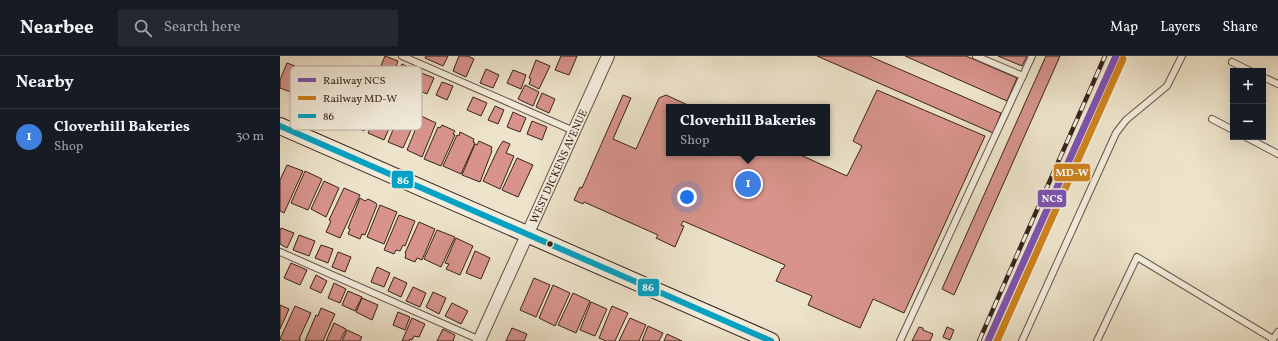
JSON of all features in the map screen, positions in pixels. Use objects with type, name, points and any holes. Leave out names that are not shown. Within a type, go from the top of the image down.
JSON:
[{"type":"street","name":"WEST DICKENS AVENUE","points":[[480,341],[608,56]]},
{"type":"street","points":[[280,126],[771,341]]},
{"type":"lane","points":[[402,56],[574,131]]},
{"type":"lane","points":[[976,56],[1023,76]]},
{"type":"lane","points":[[900,341],[1032,56]]},
{"type":"lane","points":[[1022,341],[1116,133],[1126,120],[1167,86],[1182,56]]},
{"type":"lane","points":[[1232,62],[1244,68]]},
{"type":"lane","points":[[1266,78],[1278,84]]},
{"type":"lane","points":[[1212,119],[1230,128]]},
{"type":"lane","points":[[1252,140],[1278,154]]},
{"type":"lane","points":[[280,252],[480,341]]},
{"type":"lane","points":[[1097,341],[1137,257],[1272,340],[1278,332]]},
{"type":"building","points":[[385,56],[398,61],[396,66],[381,66]]},
{"type":"building","points":[[426,56],[448,56],[443,66],[425,58]]},
{"type":"building","points":[[459,56],[468,56],[474,59],[466,77],[453,71]]},
{"type":"building","points":[[561,56],[577,56],[569,75],[555,70]]},
{"type":"building","points":[[817,56],[869,56],[1001,113],[993,133]]},
{"type":"building","points":[[905,56],[966,56],[1017,78],[1007,101]]},
{"type":"building","points":[[998,56],[1027,56],[1022,66]]},
{"type":"building","points":[[1046,56],[1060,56],[954,295],[942,289]]},
{"type":"building","points":[[536,60],[550,66],[539,89],[529,84],[531,79],[529,78]]},
{"type":"building","points":[[287,63],[295,66],[290,66],[290,92],[280,88],[280,80]]},
{"type":"building","points":[[486,69],[499,75],[493,88],[480,83]]},
{"type":"building","points":[[513,70],[526,75],[521,89],[507,83]]},
{"type":"building","points":[[422,73],[434,78],[427,94],[422,92]]},
{"type":"building","points":[[442,82],[453,86],[447,100],[436,95]]},
{"type":"building","points":[[525,85],[539,92],[533,106],[518,99]]},
{"type":"building","points":[[877,90],[985,136],[904,313],[873,299],[860,328],[808,305],[812,296],[776,281],[785,265],[683,221],[681,225],[684,226],[675,247],[656,238],[658,235],[584,202],[583,204],[574,200],[580,187],[582,188],[623,95],[631,98],[613,139],[636,149],[659,98],[666,95],[686,104],[666,104],[666,156],[803,156],[847,176],[862,146],[853,141]]},
{"type":"building","points":[[542,93],[555,99],[549,113],[536,107]]},
{"type":"building","points":[[473,97],[487,103],[481,116],[467,110]]},
{"type":"building","points":[[495,106],[504,110],[498,124],[488,120]]},
{"type":"building","points":[[513,112],[526,118],[520,132],[507,127]]},
{"type":"building","points":[[422,116],[436,123],[422,157],[407,150],[415,130],[422,130]]},
{"type":"building","points":[[532,121],[547,127],[542,140],[527,134]]},
{"type":"building","points":[[442,125],[455,131],[453,134],[455,135],[441,166],[424,159],[438,127],[440,128]]},
{"type":"building","points":[[370,130],[388,130],[384,140],[368,133]]},
{"type":"building","points":[[393,130],[411,130],[403,148],[388,142]]},
{"type":"building","points":[[460,132],[474,139],[473,142],[475,143],[461,174],[443,166],[457,135],[459,136]]},
{"type":"building","points":[[479,141],[492,147],[492,151],[480,182],[462,175],[475,144],[477,145]]},
{"type":"building","points":[[503,141],[510,144],[506,153],[514,156],[500,189],[483,181]]},
{"type":"building","points":[[517,158],[533,165],[518,197],[502,190]]},
{"type":"building","points":[[287,165],[303,171],[284,213],[280,211],[280,180]]},
{"type":"building","points":[[305,171],[322,179],[308,210],[291,203]]},
{"type":"building","points":[[324,181],[339,188],[326,217],[311,209]]},
{"type":"building","points":[[344,188],[360,195],[340,238],[326,232],[331,221],[329,220]]},
{"type":"building","points":[[360,198],[365,201],[368,199],[377,205],[365,235],[362,234],[360,239],[348,234],[350,229],[348,228]]},
{"type":"building","points":[[380,205],[397,212],[384,244],[367,237]]},
{"type":"building","points":[[399,215],[415,221],[405,246],[403,245],[400,251],[396,250],[394,254],[384,250]]},
{"type":"building","points":[[419,222],[435,229],[422,260],[417,258],[415,262],[405,258],[405,253]]},
{"type":"building","points":[[281,228],[294,233],[287,248],[280,244]]},
{"type":"building","points":[[437,230],[455,237],[441,267],[424,259]]},
{"type":"building","points":[[299,235],[315,241],[309,256],[293,250]]},
{"type":"building","points":[[456,238],[473,246],[460,275],[446,269],[449,264],[445,263]]},
{"type":"building","points":[[321,245],[333,249],[328,263],[315,258]]},
{"type":"building","points":[[475,251],[490,258],[481,279],[466,273]]},
{"type":"building","points":[[338,252],[351,257],[345,272],[332,267]]},
{"type":"building","points":[[291,263],[307,270],[300,285],[284,278]]},
{"type":"building","points":[[377,267],[390,273],[384,287],[371,282]]},
{"type":"building","points":[[316,275],[327,281],[321,293],[310,288]]},
{"type":"building","points":[[394,277],[407,283],[401,297],[388,291]]},
{"type":"building","points":[[534,278],[550,285],[536,317],[520,310]]},
{"type":"building","points":[[334,283],[346,289],[340,303],[328,298]]},
{"type":"building","points":[[553,285],[570,293],[555,326],[539,318]]},
{"type":"building","points":[[413,287],[426,293],[420,307],[406,301]]},
{"type":"building","points":[[348,291],[362,297],[355,311],[342,305]]},
{"type":"building","points":[[433,292],[446,298],[439,314],[426,307]]},
{"type":"building","points":[[573,293],[590,301],[576,333],[558,325]]},
{"type":"building","points":[[362,298],[378,305],[372,320],[356,312]]},
{"type":"building","points":[[591,302],[607,309],[595,336],[580,330]]},
{"type":"building","points":[[452,303],[468,311],[461,324],[445,316]]},
{"type":"building","points":[[280,305],[289,309],[280,329]]},
{"type":"building","points":[[295,306],[311,313],[299,339],[300,341],[284,341],[280,339]]},
{"type":"building","points":[[612,306],[628,313],[615,341],[606,341],[599,338]]},
{"type":"building","points":[[321,308],[335,314],[323,341],[305,341],[316,315],[318,316]]},
{"type":"building","points":[[398,312],[410,317],[405,330],[393,325]]},
{"type":"building","points":[[412,318],[425,324],[419,337],[414,336],[412,340],[402,341]]},
{"type":"building","points":[[630,318],[646,325],[639,341],[619,341]]},
{"type":"building","points":[[334,323],[346,329],[340,341],[326,341]]},
{"type":"building","points":[[648,326],[663,333],[659,341],[642,341]]},
{"type":"building","points":[[919,327],[933,334],[930,341],[912,341]]},
{"type":"building","points":[[947,327],[954,330],[950,340],[943,337]]},
{"type":"building","points":[[512,328],[527,334],[524,341],[506,341]]},
{"type":"building","points":[[443,329],[455,335],[453,341],[437,341]]},
{"type":"building","points":[[347,330],[362,337],[360,341],[342,341]]},
{"type":"building","points":[[667,334],[682,341],[664,341]]},
{"type":"railway","points":[[979,341],[1105,56]]},
{"type":"rail line","name":"NCS","points":[[988,341],[1116,56]]},
{"type":"rail line","name":"MD-W","points":[[997,341],[1123,59]]},
{"type":"transit line","name":"86","points":[[280,126],[771,341]]},
{"type":"place","name":"Cloverhill Bakeries","points":[[748,184]]}]
